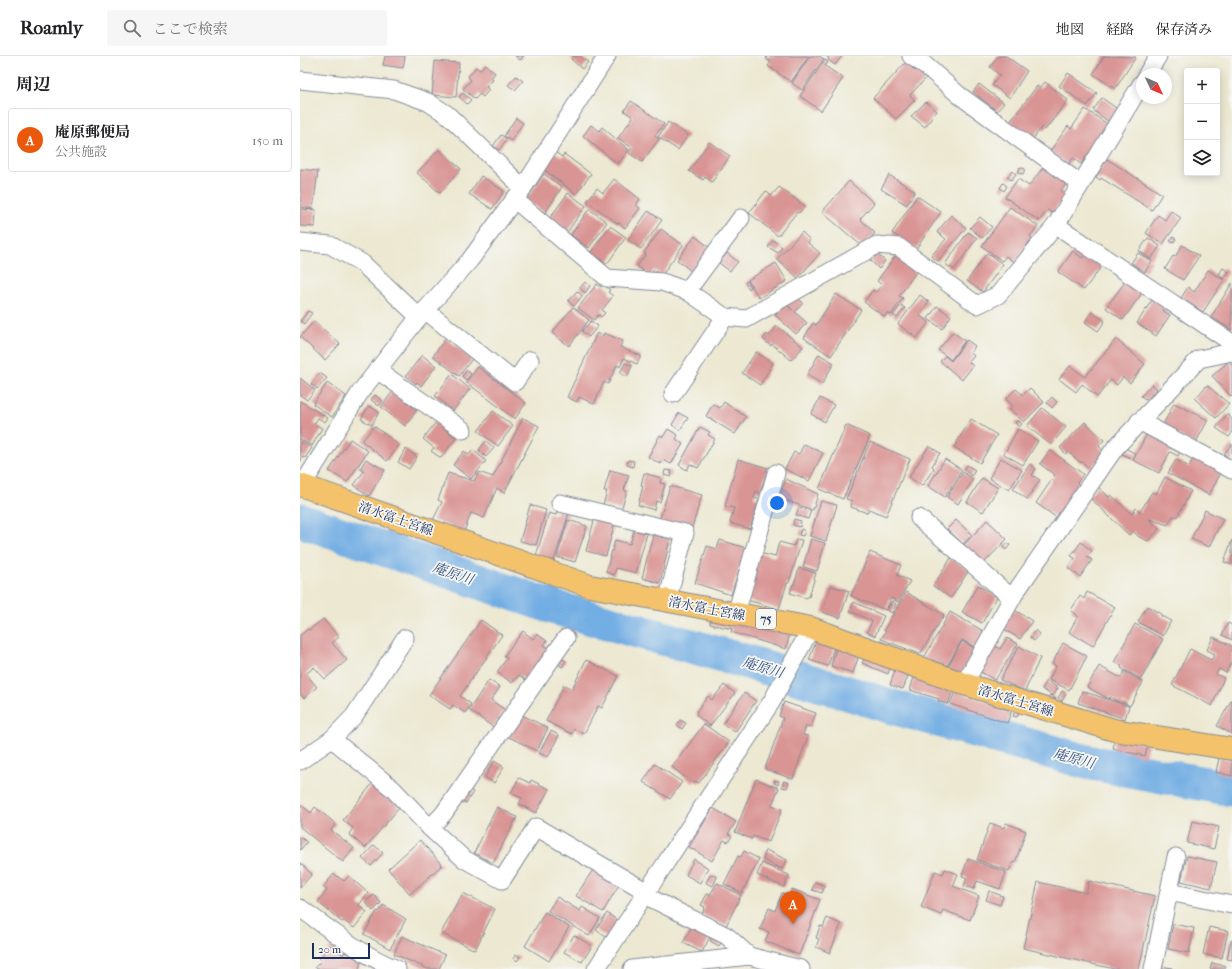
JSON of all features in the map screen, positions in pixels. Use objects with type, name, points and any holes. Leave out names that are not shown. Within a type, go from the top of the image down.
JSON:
[{"type":"main road","name":"清水富士宮線","points":[[301,485],[590,586],[736,614],[806,637],[1114,730],[1232,749]]},
{"type":"street","points":[[301,485],[360,391],[422,314],[470,260],[518,194],[607,56]]},
{"type":"street","points":[[912,56],[925,65],[959,95],[1081,184]]},
{"type":"street","points":[[1151,68],[1158,56]]},
{"type":"street","points":[[300,80],[394,90],[428,102],[448,114],[518,194],[607,278],[662,282],[687,291],[726,317],[746,320],[877,245],[899,247],[977,305],[998,295],[1056,226],[1136,93]]},
{"type":"street","points":[[687,291],[741,218]]},
{"type":"street","points":[[1056,226],[1232,343]]},
{"type":"street","points":[[300,242],[330,245],[362,263],[422,314],[515,382],[530,360]]},
{"type":"street","points":[[673,394],[726,317]]},
{"type":"street","points":[[964,684],[1012,598],[1115,448],[1199,359],[1232,352]]},
{"type":"street","points":[[377,370],[463,430]]},
{"type":"street","points":[[1139,421],[1232,470]]},
{"type":"street","points":[[736,614],[776,473]]},
{"type":"street","points":[[560,503],[685,533],[667,601]]},
{"type":"street","points":[[919,518],[1012,598]]},
{"type":"street","points":[[596,969],[772,701],[806,637]]},
{"type":"street","points":[[300,761],[332,739],[354,716],[405,638]]},
{"type":"street","points":[[430,828],[444,813],[566,638]]},
{"type":"street","points":[[332,739],[393,790],[430,828],[464,859],[502,880],[536,827],[646,893],[727,936],[749,956]]},
{"type":"street","points":[[1153,969],[1176,857]]},
{"type":"street","points":[[1168,892],[1232,905]]},
{"type":"street","points":[[300,908],[348,942],[388,966],[397,969]]},
{"type":"street","points":[[632,969],[749,956],[801,969]]},
{"type":"building","points":[[385,56],[405,56],[403,68],[383,65]]},
{"type":"building","points":[[515,56],[524,56],[520,60]]},
{"type":"building","points":[[574,56],[580,56],[588,62],[582,69],[571,59]]},
{"type":"building","points":[[767,56],[809,56],[791,82],[768,66],[771,62],[766,59]]},
{"type":"building","points":[[810,56],[819,56],[824,59],[802,90],[792,83]]},
{"type":"building","points":[[826,56],[842,56],[835,65],[828,60],[829,58]]},
{"type":"building","points":[[998,56],[1006,56],[1027,71],[1010,98],[992,85],[1000,75],[990,67]]},
{"type":"building","points":[[1104,56],[1136,57],[1115,89],[1093,74]]},
{"type":"building","points":[[825,60],[828,62],[825,66],[843,78],[821,111],[800,96]]},
{"type":"building","points":[[435,61],[459,63],[456,97],[432,95]]},
{"type":"building","points":[[906,62],[915,71],[917,69],[927,77],[910,95],[915,100],[896,119],[873,98]]},
{"type":"building","points":[[485,64],[495,73],[491,78],[493,80],[486,87],[489,90],[483,97],[480,94],[475,99],[463,89],[471,80],[468,77],[476,67],[480,70]]},
{"type":"building","points":[[1068,73],[1097,93],[1087,106],[1059,86]]},
{"type":"building","points":[[516,76],[523,81],[515,90],[508,85]]},
{"type":"building","points":[[1045,82],[1068,100],[1045,130],[1042,127],[1033,139],[1010,122],[1037,86],[1040,88]]},
{"type":"building","points":[[979,84],[1004,103],[997,111],[973,92]]},
{"type":"building","points":[[463,93],[471,100],[467,104],[459,97]]},
{"type":"building","points":[[1102,98],[1119,110],[1109,122],[1093,110]]},
{"type":"building","points":[[631,101],[664,124],[655,136],[659,139],[642,162],[629,153],[632,148],[618,138],[633,117],[624,111]]},
{"type":"building","points":[[926,102],[937,111],[925,127],[911,116]]},
{"type":"building","points":[[1085,109],[1109,125],[1081,164],[1073,158],[1068,165],[1050,151],[1068,126],[1071,129]]},
{"type":"building","points":[[516,118],[523,123],[511,141],[504,136]]},
{"type":"building","points":[[668,122],[688,135],[678,150],[658,137]]},
{"type":"building","points":[[591,125],[599,131],[602,127],[629,150],[618,164],[583,136]]},
{"type":"building","points":[[501,135],[507,139],[499,150],[493,146]]},
{"type":"building","points":[[709,142],[730,156],[712,182],[705,177],[703,180],[689,171]]},
{"type":"building","points":[[439,149],[461,169],[440,193],[417,173]]},
{"type":"building","points":[[555,152],[562,157],[564,154],[591,174],[576,194],[542,168]]},
{"type":"building","points":[[1107,159],[1162,194],[1152,210],[1101,178],[1100,180],[1096,177]]},
{"type":"building","points":[[1044,166],[1067,183],[1061,191],[1066,195],[1052,213],[1048,210],[1039,221],[1005,197],[1018,179],[1029,186]]},
{"type":"building","points":[[1020,167],[1025,169],[1023,174],[1018,173]]},
{"type":"building","points":[[300,169],[318,171],[313,209],[300,207]]},
{"type":"building","points":[[1012,171],[1016,174],[1011,180],[1007,177]]},
{"type":"building","points":[[544,174],[562,187],[545,213],[526,200]]},
{"type":"building","points":[[889,175],[915,191],[907,205],[881,189]]},
{"type":"building","points":[[481,176],[504,191],[492,209],[469,194]]},
{"type":"building","points":[[614,179],[640,199],[636,205],[640,208],[625,228],[587,201],[597,188],[603,193]]},
{"type":"building","points":[[849,181],[874,203],[860,219],[875,233],[863,247],[822,212]]},
{"type":"building","points":[[1003,183],[1007,186],[1004,191],[1000,188]]},
{"type":"building","points":[[779,187],[805,206],[799,213],[797,212],[778,236],[749,213],[766,191],[771,196]]},
{"type":"building","points":[[568,193],[586,206],[567,232],[549,219]]},
{"type":"building","points":[[917,196],[941,212],[916,249],[892,233]]},
{"type":"building","points":[[1010,207],[1038,226],[1030,236],[1032,238],[1015,263],[1006,256],[1002,261],[982,246]]},
{"type":"building","points":[[300,209],[316,210],[315,227],[300,226]]},
{"type":"building","points":[[589,209],[607,222],[589,248],[571,235]]},
{"type":"building","points":[[648,211],[662,220],[641,249],[628,240]]},
{"type":"building","points":[[1171,211],[1181,218],[1163,244],[1146,233],[1158,215],[1165,220]]},
{"type":"building","points":[[951,215],[966,228],[938,261],[931,256],[946,239],[937,232]]},
{"type":"building","points":[[980,217],[992,227],[982,238],[970,228]]},
{"type":"building","points":[[610,226],[626,237],[607,264],[591,252]]},
{"type":"building","points":[[661,229],[683,245],[662,275],[654,270],[650,276],[637,266],[646,254],[644,253]]},
{"type":"building","points":[[802,232],[810,240],[808,243],[820,253],[798,278],[777,259]]},
{"type":"building","points":[[968,232],[977,238],[954,270],[945,264]]},
{"type":"building","points":[[695,236],[710,248],[691,271],[677,260]]},
{"type":"building","points":[[1173,237],[1176,239],[1173,243],[1170,241]]},
{"type":"building","points":[[1148,238],[1160,246],[1151,259],[1139,251]]},
{"type":"building","points":[[773,240],[782,247],[778,253],[768,247]]},
{"type":"building","points":[[1182,245],[1199,256],[1183,280],[1165,269],[1173,256],[1175,257]]},
{"type":"building","points":[[1073,251],[1082,258],[1086,253],[1104,263],[1084,290],[1058,272]]},
{"type":"building","points":[[727,253],[738,262],[730,271],[719,263]]},
{"type":"building","points":[[876,253],[885,261],[879,269],[870,260]]},
{"type":"building","points":[[987,253],[1003,264],[983,292],[967,281]]},
{"type":"building","points":[[1138,253],[1152,261],[1145,272],[1131,263]]},
{"type":"building","points":[[896,255],[917,271],[899,296],[903,298],[891,315],[887,313],[885,317],[864,302],[873,290],[876,292],[882,285],[877,281]]},
{"type":"building","points":[[776,263],[787,281],[759,298],[748,280]]},
{"type":"building","points":[[1223,268],[1229,272],[1224,279],[1218,276]]},
{"type":"building","points":[[1208,270],[1224,280],[1203,312],[1181,298],[1188,287],[1194,292]]},
{"type":"building","points":[[1128,278],[1144,290],[1123,320],[1106,308]]},
{"type":"building","points":[[747,281],[751,287],[749,289],[745,282]]},
{"type":"building","points":[[585,282],[590,286],[585,293],[580,288]]},
{"type":"building","points":[[1232,283],[1232,330],[1211,317]]},
{"type":"building","points":[[597,284],[601,287],[603,284],[610,290],[608,292],[613,296],[602,310],[605,313],[601,317],[598,315],[594,320],[578,308]]},
{"type":"building","points":[[577,291],[582,296],[574,306],[568,301]]},
{"type":"building","points":[[794,294],[803,303],[795,312],[807,323],[796,334],[775,315],[785,304],[793,310],[786,303]]},
{"type":"building","points":[[836,294],[861,310],[831,356],[804,338],[813,323],[816,325]]},
{"type":"building","points":[[920,295],[929,302],[919,315],[929,322],[917,338],[898,324]]},
{"type":"building","points":[[1152,300],[1164,307],[1162,310],[1170,315],[1156,336],[1137,323]]},
{"type":"building","points":[[901,305],[905,308],[897,318],[893,315]]},
{"type":"building","points":[[937,306],[951,316],[942,329],[928,319]]},
{"type":"building","points":[[573,307],[589,320],[569,346],[552,333]]},
{"type":"building","points":[[308,311],[312,313],[304,324],[300,321]]},
{"type":"building","points":[[1092,312],[1105,321],[1098,331],[1085,322]]},
{"type":"building","points":[[314,321],[340,344],[325,360],[300,337]]},
{"type":"building","points":[[591,321],[598,326],[589,337],[582,331]]},
{"type":"building","points":[[777,326],[803,347],[791,360],[772,344],[771,346],[763,339],[767,334],[769,336]]},
{"type":"building","points":[[953,332],[965,341],[951,360],[938,350]]},
{"type":"building","points":[[597,333],[603,336],[604,333],[623,341],[620,347],[641,356],[637,364],[624,358],[620,367],[617,365],[608,384],[604,382],[594,404],[579,397],[577,402],[567,397]]},
{"type":"building","points":[[446,338],[472,359],[459,376],[433,356]]},
{"type":"building","points":[[1116,339],[1145,364],[1130,383],[1123,377],[1117,385],[1111,380],[1097,397],[1082,384],[1076,392],[1059,379],[1070,366],[1085,377]]},
{"type":"building","points":[[967,340],[975,346],[971,353],[974,356],[969,362],[973,366],[962,380],[940,361],[945,356],[951,361]]},
{"type":"building","points":[[756,352],[773,363],[760,385],[742,373]]},
{"type":"building","points":[[819,354],[834,363],[822,384],[807,375]]},
{"type":"building","points":[[422,355],[436,366],[421,386],[406,376]]},
{"type":"building","points":[[1229,361],[1232,365],[1232,397],[1212,376]]},
{"type":"building","points":[[625,363],[632,366],[627,377],[620,373]]},
{"type":"building","points":[[478,367],[526,403],[515,419],[466,382]]},
{"type":"building","points":[[467,370],[471,374],[466,380],[462,376]]},
{"type":"building","points":[[320,373],[327,378],[317,389],[311,384]]},
{"type":"building","points":[[452,374],[470,389],[453,411],[435,396]]},
{"type":"building","points":[[300,378],[315,390],[307,400],[300,395]]},
{"type":"building","points":[[327,383],[346,396],[332,417],[313,404]]},
{"type":"building","points":[[1152,384],[1157,389],[1146,400],[1141,396]]},
{"type":"building","points":[[1207,385],[1229,404],[1216,418],[1195,399]]},
{"type":"building","points":[[1030,388],[1044,402],[1024,422],[1009,409],[1013,406],[1006,399],[1016,389],[1023,395]]},
{"type":"building","points":[[393,391],[417,410],[405,426],[381,407]]},
{"type":"building","points":[[375,395],[383,401],[379,406],[371,400]]},
{"type":"building","points":[[1052,397],[1057,402],[1052,408],[1047,403]]},
{"type":"building","points":[[820,398],[834,405],[825,422],[811,414]]},
{"type":"building","points":[[300,401],[328,418],[325,422],[318,418],[314,424],[322,428],[312,446],[300,439]]},
{"type":"building","points":[[724,402],[746,417],[735,434],[706,416],[713,404],[720,408]]},
{"type":"building","points":[[1174,403],[1208,420],[1195,444],[1162,427]]},
{"type":"building","points":[[369,406],[379,412],[372,425],[361,419]]},
{"type":"building","points":[[1042,408],[1066,427],[1051,445],[1027,426]]},
{"type":"building","points":[[493,411],[513,426],[498,446],[478,431]]},
{"type":"building","points":[[679,413],[688,418],[680,430],[672,425]]},
{"type":"building","points":[[1227,414],[1232,419],[1232,433],[1229,437],[1216,428]]},
{"type":"building","points":[[523,418],[539,426],[504,493],[497,488],[484,518],[471,513],[464,532],[433,520],[442,502],[438,500],[448,473],[474,481],[479,472],[493,477]]},
{"type":"building","points":[[971,419],[997,435],[980,463],[954,447]]},
{"type":"building","points":[[1018,420],[1022,424],[1019,427],[1015,423]]},
{"type":"building","points":[[436,422],[456,438],[441,458],[431,451],[434,448],[423,439]]},
{"type":"building","points":[[1085,422],[1104,440],[1099,446],[1105,453],[1090,469],[1068,452],[1066,454],[1060,448]]},
{"type":"building","points":[[846,425],[870,436],[843,499],[819,489]]},
{"type":"building","points":[[374,426],[399,445],[387,461],[362,441]]},
{"type":"building","points":[[700,427],[710,432],[708,435],[715,439],[698,468],[690,464],[687,470],[679,465]]},
{"type":"building","points":[[668,429],[678,435],[676,439],[683,444],[671,464],[663,460],[661,464],[648,457],[660,435],[663,437]]},
{"type":"building","points":[[1018,429],[1038,441],[1023,465],[1004,454]]},
{"type":"building","points":[[1148,432],[1181,450],[1178,456],[1170,452],[1159,473],[1133,460]]},
{"type":"building","points":[[350,439],[368,451],[347,482],[329,471]]},
{"type":"building","points":[[486,441],[494,448],[486,457],[479,450]]},
{"type":"building","points":[[302,442],[312,448],[300,462],[300,443]]},
{"type":"building","points":[[870,442],[910,459],[886,516],[869,509],[867,513],[851,507],[852,501],[846,499]]},
{"type":"building","points":[[804,444],[823,453],[809,481],[785,469],[794,452],[799,454]]},
{"type":"building","points":[[1232,444],[1232,461],[1224,454]]},
{"type":"building","points":[[929,446],[940,453],[932,466],[934,468],[922,486],[909,477]]},
{"type":"building","points":[[1125,448],[1136,454],[1133,459],[1122,454]]},
{"type":"building","points":[[406,449],[417,457],[409,469],[398,462]]},
{"type":"building","points":[[473,450],[486,461],[471,479],[453,465],[464,451],[469,455]]},
{"type":"building","points":[[1050,450],[1083,474],[1077,483],[1080,486],[1057,518],[1036,503],[1055,475],[1040,464]]},
{"type":"building","points":[[1194,456],[1222,471],[1209,495],[1168,473],[1176,460],[1189,467]]},
{"type":"building","points":[[1001,458],[1022,470],[1009,490],[989,478]]},
{"type":"building","points":[[366,459],[385,470],[369,496],[354,485],[364,471],[360,469]]},
{"type":"building","points":[[738,459],[768,468],[760,493],[756,491],[754,498],[759,499],[750,529],[730,523],[734,508],[725,506]]},
{"type":"building","points":[[945,459],[962,470],[945,497],[928,486]]},
{"type":"building","points":[[628,460],[634,461],[633,467],[627,465]]},
{"type":"building","points":[[1030,464],[1036,469],[1032,475],[1040,480],[1027,499],[1013,489]]},
{"type":"building","points":[[967,465],[975,470],[972,476],[964,470]]},
{"type":"building","points":[[610,470],[629,475],[624,490],[627,491],[621,510],[603,505],[607,491],[604,491]]},
{"type":"building","points":[[665,470],[672,471],[671,477],[664,475]]},
{"type":"building","points":[[963,472],[973,479],[958,504],[947,497]]},
{"type":"building","points":[[644,473],[661,478],[660,483],[665,484],[660,502],[656,501],[654,510],[638,505],[643,486],[641,485]]},
{"type":"building","points":[[1165,477],[1191,491],[1177,517],[1173,516],[1168,525],[1149,519],[1159,529],[1148,541],[1139,537],[1133,531],[1129,535],[1089,497],[1097,486],[1109,497],[1111,495],[1132,514],[1136,508],[1140,512],[1152,492],[1156,494]]},
{"type":"building","points":[[982,478],[998,488],[983,512],[967,502]]},
{"type":"building","points":[[786,479],[818,494],[813,510],[779,498]]},
{"type":"building","points":[[670,486],[702,495],[691,531],[659,521]]},
{"type":"building","points":[[821,501],[837,505],[826,541],[810,536]]},
{"type":"building","points":[[530,505],[546,510],[536,545],[520,541]]},
{"type":"building","points":[[799,507],[811,511],[808,519],[796,515]]},
{"type":"building","points":[[558,510],[569,513],[554,561],[536,556],[549,513],[556,515]]},
{"type":"building","points":[[1205,510],[1223,519],[1209,547],[1191,539]]},
{"type":"building","points":[[595,517],[615,522],[606,556],[586,551]]},
{"type":"building","points":[[794,519],[801,521],[800,527],[793,525]]},
{"type":"building","points":[[568,520],[587,526],[575,562],[557,557]]},
{"type":"building","points":[[956,520],[972,535],[963,544],[947,529]]},
{"type":"building","points":[[987,520],[1007,539],[983,564],[963,546]]},
{"type":"building","points":[[801,529],[805,531],[803,536],[799,535]]},
{"type":"building","points":[[634,530],[647,534],[636,573],[616,568],[614,575],[606,572],[615,540],[630,544]]},
{"type":"building","points":[[653,535],[670,539],[660,583],[642,578]]},
{"type":"building","points":[[796,539],[802,540],[789,583],[787,583],[779,609],[743,599],[760,553],[775,557],[779,542],[794,546]]},
{"type":"building","points":[[811,539],[825,543],[817,571],[803,567]]},
{"type":"building","points":[[720,540],[746,548],[731,595],[695,583],[707,546],[717,549]]},
{"type":"building","points":[[1232,540],[1232,565],[1224,562]]},
{"type":"building","points":[[1081,542],[1092,551],[1087,557],[1092,560],[1080,577],[1068,568],[1075,558],[1071,556]]},
{"type":"building","points":[[1007,543],[1010,545],[1006,550],[1003,547]]},
{"type":"building","points":[[870,552],[901,565],[897,575],[910,581],[898,602],[891,598],[886,610],[851,596]]},
{"type":"building","points":[[951,558],[969,570],[951,598],[933,586]]},
{"type":"building","points":[[799,568],[816,573],[809,597],[806,598],[790,593]]},
{"type":"building","points":[[978,585],[997,597],[982,623],[962,612]]},
{"type":"building","points":[[831,586],[849,591],[840,618],[822,612]]},
{"type":"building","points":[[906,592],[944,615],[920,654],[881,639],[886,631],[884,630]]},
{"type":"building","points":[[1087,592],[1115,607],[1093,646],[1069,632],[1078,616],[1071,610],[1080,596],[1084,599]]},
{"type":"building","points":[[892,601],[896,604],[892,613],[887,610]]},
{"type":"building","points":[[854,602],[884,616],[875,636],[867,632],[872,621],[850,611]]},
{"type":"building","points":[[1147,606],[1171,621],[1163,636],[1138,622]]},
{"type":"building","points":[[1013,609],[1032,621],[1020,639],[1001,627]]},
{"type":"building","points":[[950,612],[985,632],[976,648],[962,640],[945,670],[924,658]]},
{"type":"building","points":[[711,616],[790,632],[786,649],[731,632],[732,629],[710,624]]},
{"type":"building","points":[[323,619],[339,637],[332,643],[347,660],[325,679],[314,667],[306,674],[317,687],[304,698],[300,694],[300,635]]},
{"type":"building","points":[[481,620],[502,635],[460,696],[471,704],[465,713],[453,705],[450,709],[429,695]]},
{"type":"building","points":[[1228,623],[1232,625],[1232,640],[1222,635]]},
{"type":"building","points":[[1135,624],[1163,639],[1141,679],[1121,668],[1122,666],[1114,662]]},
{"type":"building","points":[[1036,630],[1040,634],[1034,641],[1030,637]]},
{"type":"building","points":[[523,631],[533,639],[537,634],[547,641],[544,645],[550,649],[527,681],[519,675],[512,683],[497,672],[507,658],[504,656]]},
{"type":"building","points":[[1213,637],[1232,646],[1232,660],[1226,673],[1219,669],[1216,674],[1224,678],[1212,706],[1172,685],[1190,649],[1211,660],[1215,654],[1207,650]]},
{"type":"building","points":[[1007,638],[1018,644],[995,680],[977,670],[993,645],[1000,649]]},
{"type":"building","points":[[817,639],[835,645],[828,666],[809,660]]},
{"type":"building","points":[[962,641],[976,649],[960,678],[946,670]]},
{"type":"building","points":[[1063,643],[1087,656],[1069,690],[1049,680],[1056,666],[1052,664]]},
{"type":"building","points":[[837,645],[860,652],[853,673],[831,666]]},
{"type":"building","points":[[1019,646],[1040,658],[1025,691],[1000,680]]},
{"type":"building","points":[[866,656],[891,666],[888,674],[862,663]]},
{"type":"building","points":[[559,657],[566,661],[562,667],[555,662]]},
{"type":"building","points":[[586,660],[618,676],[602,708],[598,706],[584,734],[574,729],[572,734],[546,721],[564,685],[572,689]]},
{"type":"building","points":[[1099,666],[1121,678],[1124,671],[1143,682],[1130,706],[1123,702],[1122,704],[1110,697],[1109,699],[1087,687]]},
{"type":"building","points":[[896,667],[910,671],[903,689],[890,685]]},
{"type":"building","points":[[914,677],[953,689],[948,704],[938,701],[939,699],[910,690]]},
{"type":"building","points":[[489,680],[500,687],[491,700],[505,710],[493,727],[469,710]]},
{"type":"building","points":[[1047,681],[1058,688],[1053,696],[1042,689]]},
{"type":"building","points":[[724,685],[735,693],[710,726],[696,715],[696,712],[708,696],[712,700]]},
{"type":"building","points":[[955,691],[1012,710],[1007,723],[950,704]]},
{"type":"building","points":[[1062,691],[1066,694],[1062,701],[1058,698]]},
{"type":"building","points":[[1082,691],[1129,706],[1125,719],[1078,703]]},
{"type":"building","points":[[744,693],[756,701],[735,732],[723,724]]},
{"type":"building","points":[[1050,695],[1056,699],[1054,703],[1047,699]]},
{"type":"building","points":[[1232,699],[1232,734],[1217,726]]},
{"type":"building","points":[[784,702],[816,713],[811,727],[806,726],[803,735],[808,736],[793,779],[765,769],[783,718],[779,716]]},
{"type":"building","points":[[1015,711],[1019,713],[1017,717],[1013,716]]},
{"type":"building","points":[[518,713],[548,728],[537,751],[507,736]]},
{"type":"building","points":[[680,720],[686,723],[682,729],[677,725]]},
{"type":"building","points":[[704,724],[729,742],[699,783],[695,781],[693,783],[672,767]]},
{"type":"building","points":[[551,731],[559,735],[548,757],[539,753]]},
{"type":"building","points":[[1115,737],[1148,745],[1145,756],[1113,749]]},
{"type":"building","points":[[1219,758],[1232,760],[1232,776],[1216,772]]},
{"type":"building","points":[[494,761],[504,767],[494,783],[485,777]]},
{"type":"building","points":[[655,764],[682,782],[670,799],[643,782]]},
{"type":"building","points":[[519,778],[530,783],[531,780],[549,789],[536,813],[519,804],[522,798],[511,793]]},
{"type":"building","points":[[756,779],[779,788],[772,805],[782,809],[769,842],[753,836],[752,839],[735,832]]},
{"type":"building","points":[[775,780],[779,781],[778,785],[774,783]]},
{"type":"building","points":[[784,781],[789,783],[787,788],[782,787]]},
{"type":"building","points":[[373,783],[398,804],[396,806],[399,808],[365,848],[349,834],[353,828],[343,820]]},
{"type":"building","points":[[468,788],[473,792],[466,803],[461,800]]},
{"type":"building","points":[[300,804],[311,813],[315,807],[336,824],[331,830],[354,848],[343,862],[300,827]]},
{"type":"building","points":[[497,807],[517,817],[493,863],[474,853]]},
{"type":"building","points":[[713,808],[736,822],[728,834],[732,836],[728,842],[724,840],[712,861],[689,847]]},
{"type":"building","points":[[1192,821],[1219,827],[1214,849],[1187,843]]},
{"type":"building","points":[[990,823],[1004,828],[1006,823],[1026,831],[1015,863],[1013,862],[1009,871],[977,860]]},
{"type":"building","points":[[300,837],[307,842],[300,850]]},
{"type":"building","points":[[420,840],[442,865],[410,894],[388,869]]},
{"type":"building","points":[[374,845],[383,853],[371,866],[362,858]]},
{"type":"building","points":[[766,850],[787,860],[782,869],[763,860]]},
{"type":"building","points":[[744,851],[759,859],[742,893],[724,884],[738,856],[741,857]]},
{"type":"building","points":[[1187,856],[1217,862],[1211,888],[1181,881]]},
{"type":"building","points":[[694,859],[708,868],[700,883],[686,875]]},
{"type":"building","points":[[968,859],[1006,872],[1000,889],[977,881],[974,889],[964,886],[967,878],[962,876]]},
{"type":"building","points":[[300,863],[312,874],[300,888]]},
{"type":"building","points":[[762,863],[789,875],[784,887],[757,875]]},
{"type":"building","points":[[596,865],[621,881],[603,912],[576,896]]},
{"type":"building","points":[[945,869],[958,874],[953,886],[979,896],[970,920],[943,910],[941,915],[921,907],[935,871],[943,874]]},
{"type":"building","points":[[334,874],[344,881],[349,876],[368,893],[359,905],[367,912],[354,928],[344,921],[342,922],[318,902],[327,890],[323,887]]},
{"type":"building","points":[[711,874],[717,877],[713,886],[706,883]]},
{"type":"building","points":[[1089,881],[1155,896],[1139,969],[1114,969],[1023,948],[1038,882],[1086,893]]},
{"type":"building","points":[[815,882],[825,886],[822,893],[812,890]]},
{"type":"building","points":[[717,883],[741,895],[726,926],[702,914],[705,907],[701,905],[707,894],[710,895]]},
{"type":"building","points":[[792,889],[820,900],[799,955],[765,941],[769,932],[760,929],[769,908],[775,911],[782,893],[789,895]]},
{"type":"building","points":[[989,891],[1003,896],[1000,905],[986,900]]},
{"type":"building","points":[[463,893],[495,909],[475,950],[441,933]]},
{"type":"building","points":[[374,895],[381,903],[373,911],[365,902]]},
{"type":"building","points":[[557,897],[580,911],[582,907],[600,918],[589,936],[548,911]]},
{"type":"building","points":[[383,905],[406,919],[390,949],[364,934],[377,911],[379,912]]},
{"type":"building","points":[[545,912],[569,927],[549,961],[525,946]]},
{"type":"building","points":[[607,913],[617,920],[606,937],[596,930]]},
{"type":"building","points":[[827,918],[841,924],[830,953],[816,947],[819,939],[816,938],[820,926],[823,927]]},
{"type":"building","points":[[1173,924],[1194,928],[1189,953],[1168,949]]},
{"type":"building","points":[[692,926],[711,935],[702,952],[683,943]]},
{"type":"building","points":[[1209,927],[1228,931],[1222,958],[1203,954]]},
{"type":"building","points":[[715,932],[724,937],[719,946],[710,941]]},
{"type":"building","points":[[574,935],[592,946],[582,962],[564,952]]},
{"type":"building","points":[[402,936],[445,955],[439,969],[428,969],[394,954]]},
{"type":"building","points":[[1232,940],[1232,960],[1227,959]]},
{"type":"building","points":[[332,945],[343,955],[345,952],[348,952],[360,959],[359,969],[317,969],[315,967],[321,961],[319,958]]},
{"type":"building","points":[[516,955],[520,957],[517,961],[514,958]]},
{"type":"building","points":[[1212,963],[1226,966],[1225,969],[1210,969]]},
{"type":"building","points":[[1162,966],[1172,968],[1172,969],[1161,969]]},
{"type":"waterway","name":"庵原川","points":[[300,520],[556,608],[751,663],[896,708],[1087,762],[1232,789]]},
{"type":"place","name":"庵原郵便局","points":[[793,924]]}]
